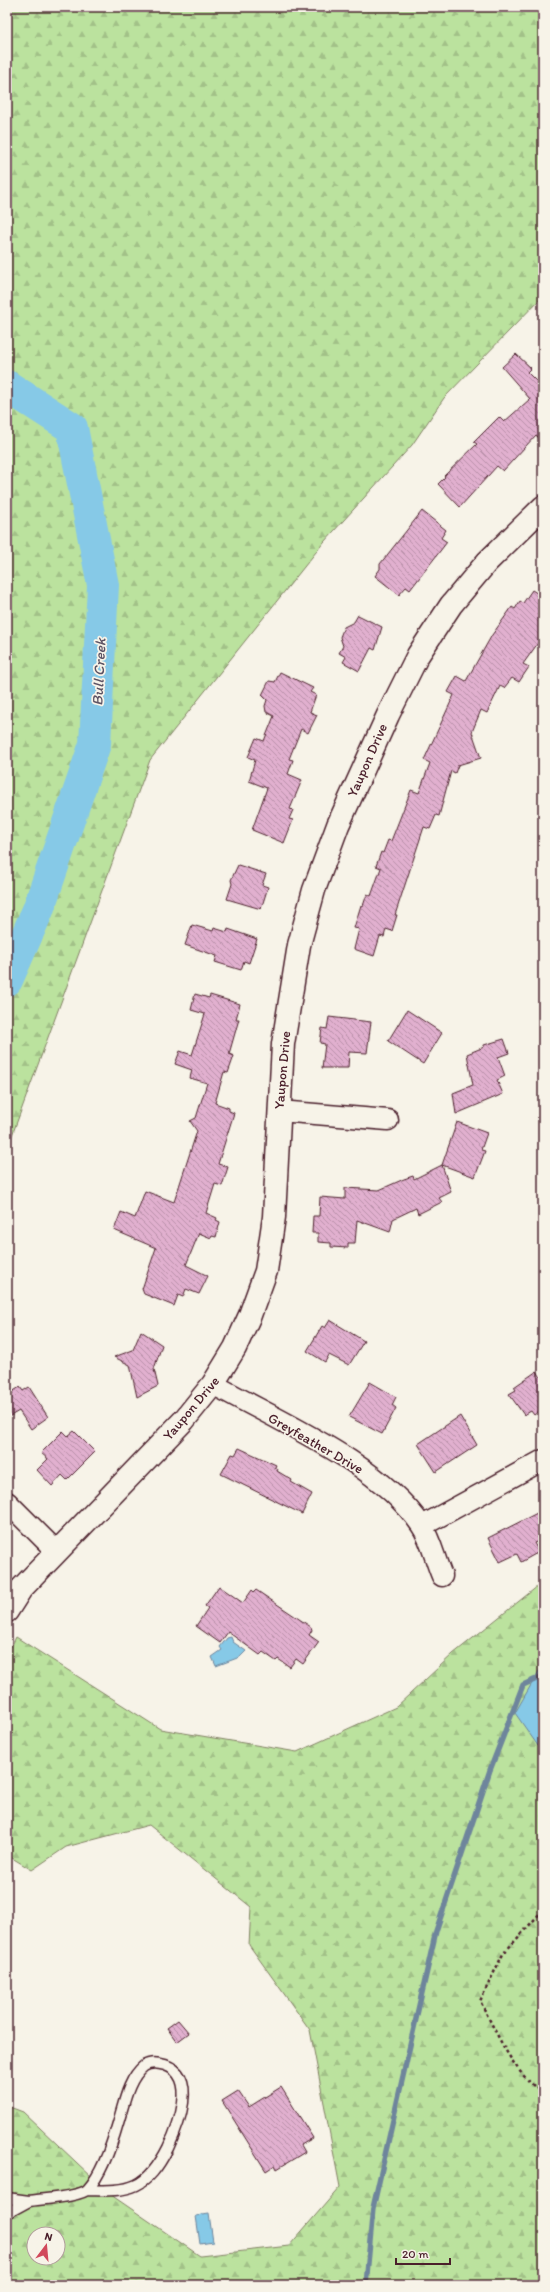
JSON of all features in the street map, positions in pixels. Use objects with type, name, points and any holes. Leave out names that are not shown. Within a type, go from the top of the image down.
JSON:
[{"type":"street","name":"Yaupon Drive","points":[[7,1611],[21,1589],[56,1551],[184,1420],[213,1384],[235,1348],[250,1315],[266,1271],[274,1217],[278,1111],[283,1044],[299,944],[314,890],[338,825],[388,715],[418,655],[451,606],[487,562],[543,507]]},
{"type":"street","points":[[278,1111],[388,1120]]},
{"type":"street","name":"Greyfeather Drive","points":[[213,1384],[351,1461],[390,1490],[422,1526],[442,1576]]},
{"type":"street","points":[[422,1526],[543,1460]]},
{"type":"street","points":[[7,1502],[56,1551]]},
{"type":"lane","points":[[7,2198],[29,2201],[75,2194],[87,2190],[112,2191],[137,2185],[150,2178],[160,2163],[183,2108],[185,2095],[178,2077],[167,2066],[158,2063],[146,2065],[136,2075],[127,2094],[118,2125],[99,2172],[87,2190]]},
{"type":"lane","points":[[7,2213],[29,2201]]},
{"type":"path","points":[[543,1910],[503,1954],[480,2001],[507,2052],[530,2084],[543,2093]]},
{"type":"green space","points":[[7,7],[543,7],[543,296],[444,398],[412,445],[324,542],[150,760],[11,1138],[7,1143]]},
{"type":"green space","points":[[543,1582],[543,2285],[7,2285],[7,2106],[23,2112],[111,2195],[200,2256],[289,2246],[340,2187],[310,2030],[249,1945],[251,1907],[149,1825],[66,1847],[32,1870],[7,1855],[7,1655],[16,1637],[160,1729],[297,1752],[396,1707],[453,1654]]},
{"type":"water","points":[[231,1637],[233,1642],[246,1651],[240,1657],[216,1666],[212,1657],[222,1650],[220,1647],[227,1638]]},
{"type":"water","points":[[543,1664],[543,1753],[515,1713]]},
{"type":"water","points":[[209,2214],[213,2242],[200,2244],[196,2216]]},
{"type":"building","points":[[516,354],[531,368],[527,372],[542,387],[543,386],[543,443],[536,435],[503,471],[497,466],[460,507],[438,484],[445,477],[444,476],[477,444],[474,442],[499,417],[504,422],[530,399],[502,367]]},
{"type":"building","points":[[422,511],[446,530],[441,538],[447,542],[410,590],[406,587],[399,595],[375,576],[380,569],[380,564]]},
{"type":"building","points":[[532,590],[543,597],[543,636],[523,664],[529,667],[519,682],[512,678],[504,688],[500,686],[487,713],[481,710],[472,732],[481,758],[458,765],[455,773],[451,771],[439,816],[436,815],[430,829],[424,827],[395,915],[397,915],[392,931],[386,929],[384,937],[380,936],[374,956],[354,949],[359,929],[354,928],[361,905],[363,906],[367,894],[371,896],[381,868],[376,866],[381,852],[383,853],[388,840],[391,841],[411,790],[419,793],[430,763],[424,760],[454,695],[448,692],[457,676],[466,681],[492,635],[512,607],[515,609],[520,601],[523,603]]},
{"type":"building","points":[[358,615],[382,627],[375,650],[371,648],[359,671],[343,662],[346,657],[339,653],[343,646],[340,637],[344,627],[354,622]]},
{"type":"building","points":[[280,672],[313,688],[310,692],[316,695],[310,712],[317,715],[308,733],[301,729],[289,759],[293,760],[288,774],[302,780],[290,809],[293,810],[289,819],[293,820],[284,843],[252,830],[267,788],[249,781],[255,760],[248,757],[256,738],[264,741],[274,716],[266,712],[265,706],[267,700],[262,695],[269,681],[275,682]]},
{"type":"building","points":[[238,865],[266,874],[262,885],[268,887],[261,909],[227,899],[232,884],[231,880]]},
{"type":"building","points":[[192,925],[213,931],[214,928],[227,932],[228,929],[257,939],[249,963],[244,961],[241,970],[215,962],[217,956],[185,945]]},
{"type":"building","points":[[195,994],[209,998],[210,995],[240,1004],[236,1019],[239,1019],[229,1054],[234,1056],[228,1073],[224,1072],[215,1103],[229,1108],[229,1111],[234,1113],[218,1164],[228,1167],[222,1186],[215,1184],[206,1213],[217,1218],[216,1220],[220,1222],[216,1237],[212,1236],[211,1238],[199,1233],[186,1265],[208,1276],[199,1294],[186,1289],[183,1297],[178,1295],[174,1306],[144,1294],[142,1289],[156,1248],[114,1230],[121,1212],[135,1218],[145,1191],[174,1202],[197,1131],[190,1121],[196,1118],[207,1083],[190,1078],[192,1070],[175,1064],[180,1051],[192,1055],[205,1014],[191,1010]]},
{"type":"building","points":[[407,1010],[442,1033],[423,1064],[388,1041]]},
{"type":"building","points":[[329,1017],[371,1022],[367,1053],[349,1052],[348,1068],[322,1068],[325,1044],[320,1043],[322,1028],[327,1029]]},
{"type":"building","points":[[504,1039],[509,1053],[498,1057],[505,1076],[497,1080],[503,1094],[456,1114],[453,1093],[473,1085],[467,1054],[484,1047],[484,1045]]},
{"type":"building","points":[[457,1122],[487,1133],[481,1150],[485,1151],[475,1177],[442,1165]]},
{"type":"building","points":[[442,1165],[451,1192],[439,1198],[442,1202],[418,1214],[416,1208],[393,1219],[390,1232],[357,1220],[355,1243],[348,1243],[348,1248],[331,1247],[331,1243],[318,1242],[318,1233],[312,1233],[313,1216],[319,1216],[320,1197],[345,1199],[345,1188],[379,1190],[413,1176],[414,1179]]},
{"type":"building","points":[[330,1320],[364,1341],[349,1365],[329,1355],[325,1362],[307,1351],[322,1326],[325,1328]]},
{"type":"building","points":[[141,1331],[162,1345],[154,1369],[158,1386],[137,1397],[130,1365],[114,1357],[133,1350]]},
{"type":"building","points":[[537,1371],[543,1381],[543,1408],[534,1415],[531,1411],[524,1415],[509,1394],[516,1390],[514,1387]]},
{"type":"building","points":[[370,1382],[396,1397],[392,1405],[396,1408],[382,1434],[349,1417]]},
{"type":"building","points":[[20,1387],[23,1391],[29,1387],[48,1417],[31,1429],[19,1411],[7,1418],[7,1395]]},
{"type":"building","points":[[460,1416],[477,1445],[436,1472],[418,1444]]},
{"type":"building","points":[[63,1431],[68,1436],[74,1431],[95,1452],[67,1480],[62,1475],[52,1486],[37,1470],[48,1459],[41,1453]]},
{"type":"building","points":[[239,1448],[276,1465],[275,1467],[278,1469],[277,1471],[292,1480],[291,1482],[312,1494],[302,1514],[221,1474],[232,1454],[235,1455]]},
{"type":"building","points":[[543,1510],[543,1539],[534,1543],[539,1552],[521,1562],[517,1554],[500,1562],[488,1538]]},
{"type":"building","points":[[219,1586],[243,1603],[252,1590],[254,1592],[256,1590],[311,1627],[312,1630],[309,1635],[319,1642],[303,1664],[296,1659],[290,1667],[278,1659],[276,1661],[263,1652],[260,1655],[228,1632],[220,1643],[196,1626],[208,1608],[205,1606]]},
{"type":"building","points":[[178,2020],[189,2033],[177,2042],[167,2028]]},
{"type":"building","points":[[281,2087],[313,2138],[301,2145],[305,2152],[277,2169],[275,2165],[266,2171],[222,2101],[238,2091],[249,2107]]},
{"type":"waterway","name":"Bull Creek","points":[[7,386],[72,428],[103,585],[95,744],[38,910],[7,980]]},
{"type":"waterway","points":[[366,2285],[373,2208],[436,1931],[490,1770],[523,1685],[543,1676]]}]
